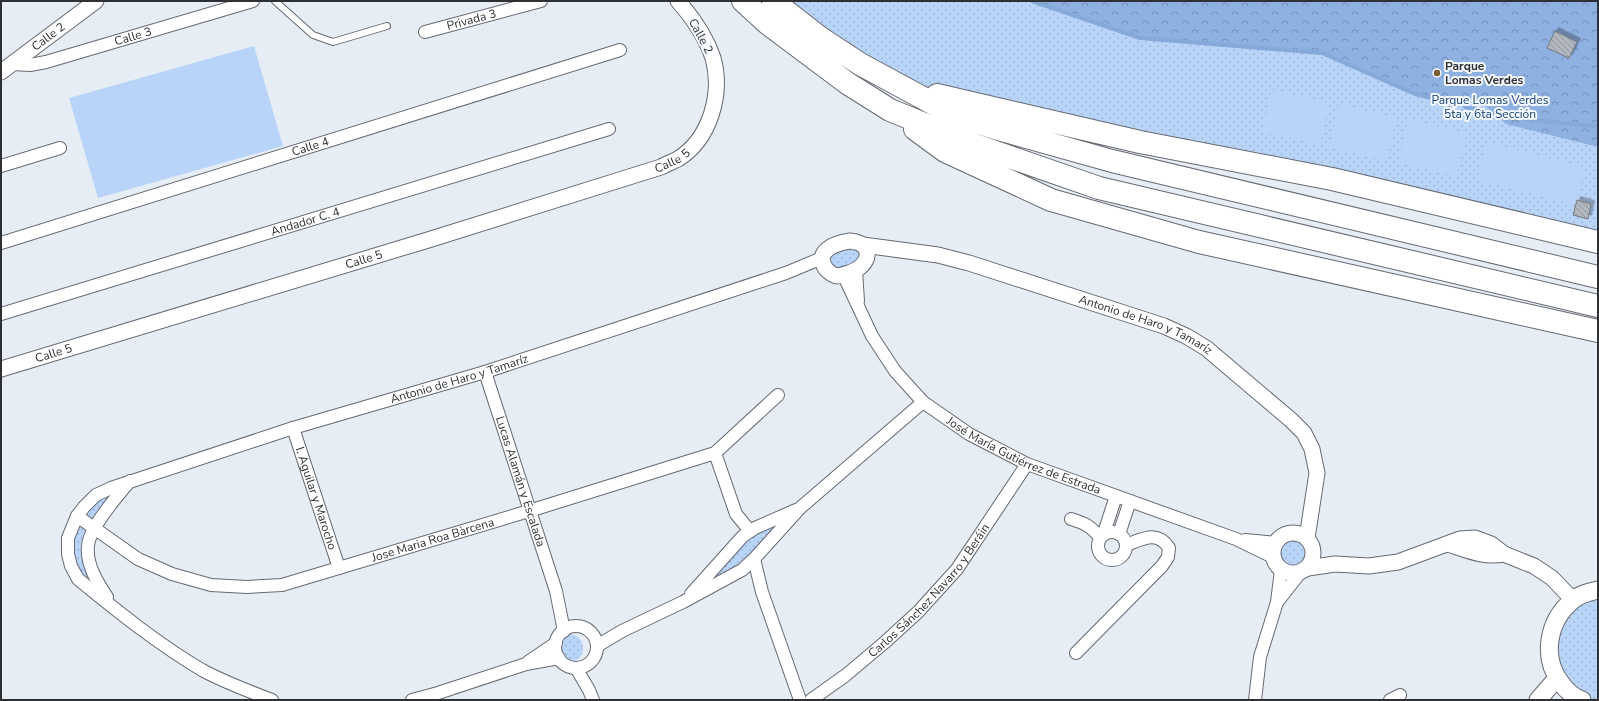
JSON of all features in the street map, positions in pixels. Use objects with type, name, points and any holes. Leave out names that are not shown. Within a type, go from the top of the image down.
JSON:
[{"type":"highway","points":[[743,1],[767,23],[848,83],[890,110],[945,151],[1051,200],[1199,242],[1598,331]]},
{"type":"highway","points":[[773,1],[819,37],[860,64],[934,104],[964,118],[1112,161],[1598,277]]},
{"type":"highway","points":[[903,87],[1140,142],[1332,179],[1598,242]]},
{"type":"highway","points":[[890,110],[975,145],[1099,188],[1598,306]]},
{"type":"main road","points":[[1579,700],[1566,690],[1557,678],[1550,657],[1550,636],[1558,616],[1573,600],[1588,592],[1598,590]]},
{"type":"main road","points":[[1538,700],[1557,678]]},
{"type":"street","name":"Calle 2","points":[[7,68],[96,1]]},
{"type":"street","name":"Calle 3","points":[[7,68],[46,62],[253,1]]},
{"type":"street","name":"Privada 3","points":[[426,32],[541,1]]},
{"type":"street","name":"Calle 2","points":[[678,1],[690,15],[705,38],[713,59],[716,88],[709,123]]},
{"type":"street","name":"Calle 4","points":[[1,243],[620,50]]},
{"type":"street","name":"Calle 5","points":[[1,369],[428,240],[661,166],[677,159],[692,148],[709,123]]},
{"type":"street","name":"Andador C. 4","points":[[1,314],[609,129]]},
{"type":"street","points":[[1,166],[60,148]]},
{"type":"street","points":[[850,241],[857,242],[865,251],[860,268],[849,273],[838,276],[833,274],[824,263],[828,248],[840,243],[850,241]]},
{"type":"street","name":"Antonio de Haro y Tamaríz","points":[[865,251],[890,249],[938,255],[969,263],[1164,326],[1186,336],[1206,348],[1291,420],[1304,433],[1312,449],[1317,473],[1312,504],[1311,544]]},
{"type":"street","name":"Antonio de Haro y Tamaríz","points":[[272,700],[235,686],[202,670],[170,649],[78,579],[71,566],[68,554],[68,538],[77,516],[96,495],[131,480],[293,428],[485,372],[786,272],[824,263]]},
{"type":"street","name":"José María Gutiérrez de Estrada","points":[[849,273],[858,308],[872,336],[895,371],[923,402],[969,434],[1027,464],[1236,539],[1274,550]]},
{"type":"street","name":"Lucas Alamán y Escalada","points":[[485,372],[529,511],[569,629]]},
{"type":"street","name":"Jose Maria Roa Bàrcena","points":[[77,516],[94,530],[138,559],[172,574],[211,585],[247,587],[282,585],[529,511],[715,453],[778,395]]},
{"type":"street","points":[[595,641],[622,631],[683,602],[738,572],[754,559],[800,508],[923,402]]},
{"type":"street","name":"I. Aguilar y Marocho","points":[[293,428],[339,568]]},
{"type":"street","points":[[715,453],[736,514],[736,544]]},
{"type":"street","name":"Carlos Sánchez Navarro y Beráin","points":[[811,700],[846,675],[884,643],[918,612],[952,575],[983,532],[1027,464]]},
{"type":"street","name":"Antonio de Haro y Tamaríz","points":[[112,606],[98,582],[89,560],[88,544],[94,530],[110,504],[131,480]]},
{"type":"street","points":[[1102,535],[1112,532],[1119,534],[1124,538],[1126,545],[1125,552],[1121,558],[1107,560],[1101,557],[1097,544],[1102,535],[1116,496]]},
{"type":"street","points":[[1119,534],[1130,501]]},
{"type":"street","name":"Antonio de Haro y Tamaríz","points":[[1292,533],[1312,504]]},
{"type":"street","points":[[683,602],[736,544],[752,530],[800,508]]},
{"type":"street","points":[[736,514],[752,530],[761,530],[765,534],[767,540],[766,546]]},
{"type":"street","points":[[1071,519],[1090,526],[1102,535]]},
{"type":"street","points":[[1335,564],[1300,534],[1292,533],[1280,538],[1274,550],[1277,565],[1281,570],[1290,574],[1335,564],[1369,566],[1398,562],[1448,544],[1483,555],[1496,556],[1504,554],[1534,566],[1552,578],[1573,600]]},
{"type":"street","points":[[1076,653],[1162,566],[1168,557],[1169,548],[1164,540],[1153,537],[1126,545]]},
{"type":"street","points":[[1277,602],[1313,560],[1311,544]]},
{"type":"street","points":[[723,559],[726,569],[738,572],[762,592]]},
{"type":"street","points":[[754,559],[762,592],[800,700]]},
{"type":"street","points":[[1255,700],[1260,658],[1277,602],[1281,570]]},
{"type":"street","points":[[569,629],[585,629],[595,641],[597,652],[590,663],[583,667],[576,668],[565,664],[556,652],[556,643],[559,636],[569,629]]},
{"type":"street","points":[[526,664],[556,643]]},
{"type":"street","points":[[412,700],[526,664],[559,658]]},
{"type":"street","points":[[590,663],[591,695]]},
{"type":"street","points":[[576,668],[591,695]]},
{"type":"lane","points":[[276,1],[313,35],[333,42],[387,26]]},
{"type":"green space","name":"Parque Lomas Verdes 5ta y 6ta Sección","points":[[773,1],[1598,1],[1598,241],[903,87]]},
{"type":"green space","points":[[1032,1],[1598,1],[1598,147],[1506,124],[1477,99],[1462,98],[1452,103],[1415,94],[1322,53],[1140,38]]},
{"type":"green space","points":[[254,46],[283,146],[98,198],[69,98]]},
{"type":"green space","points":[[1271,90],[1329,102],[1320,145],[1263,132]]},
{"type":"green space","points":[[1339,104],[1396,118],[1387,161],[1329,147]]},
{"type":"green space","points":[[1408,119],[1467,133],[1457,176],[1398,163]]},
{"type":"green space","points":[[1487,142],[1585,167],[1576,205],[1477,180]]},
{"type":"green space","points":[[840,243],[867,253],[838,276],[824,253]]},
{"type":"green space","points":[[131,480],[88,544],[113,606],[78,579],[68,554],[84,507]]},
{"type":"green space","points":[[800,508],[754,559],[683,602],[736,544]]},
{"type":"green space","points":[[1297,533],[1304,536],[1310,542],[1313,553],[1312,561],[1304,570],[1297,573],[1289,573],[1282,570],[1274,561],[1273,549],[1276,542],[1285,534]]},
{"type":"green space","points":[[1598,593],[1598,700],[1589,700],[1579,697],[1553,661],[1560,619]]},
{"type":"green space","points":[[569,634],[579,638],[583,648],[579,658],[569,662],[559,658],[555,648],[559,638]]},
{"type":"building","points":[[1555,31],[1577,42],[1569,58],[1547,48]]},
{"type":"building","points":[[1577,200],[1591,204],[1588,219],[1573,215]]},
{"type":"waterway","points":[[1032,1],[1140,38],[1322,53],[1415,94],[1452,103]]},
{"type":"waterway","points":[[1465,107],[1531,120],[1598,126]]},
{"type":"place","name":"Parque Lomas Verdes","points":[[1437,73]]}]
